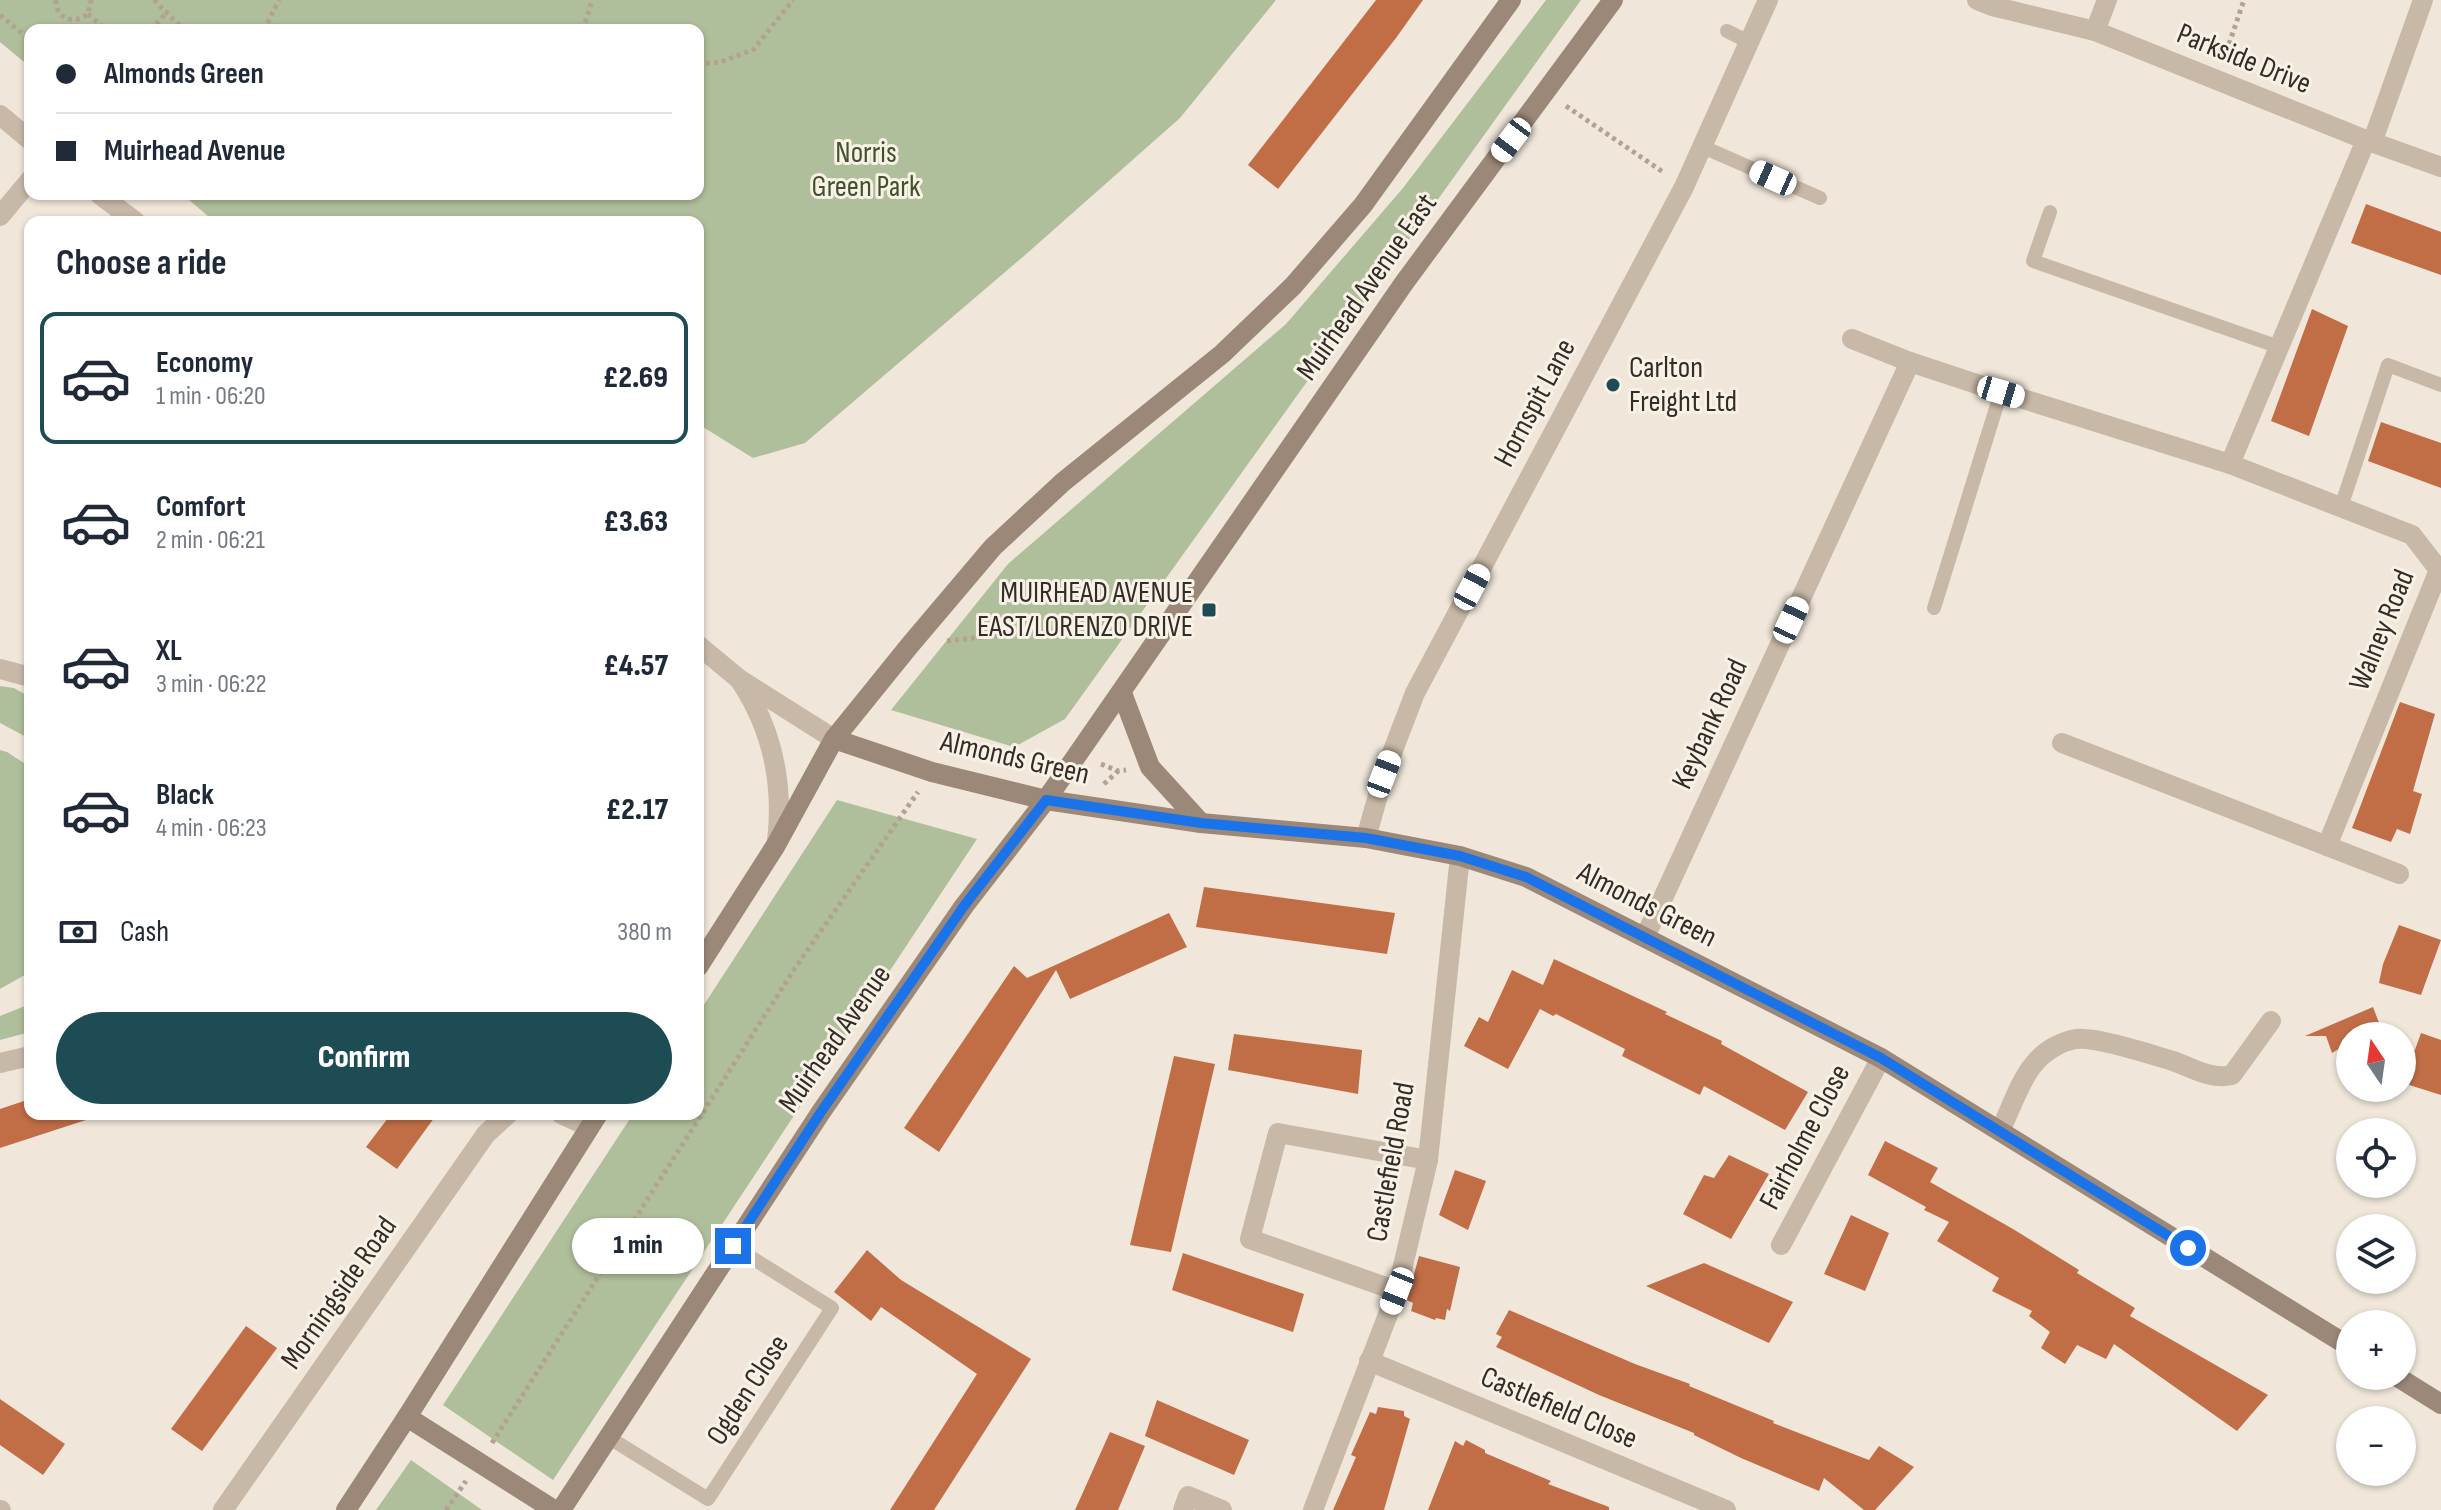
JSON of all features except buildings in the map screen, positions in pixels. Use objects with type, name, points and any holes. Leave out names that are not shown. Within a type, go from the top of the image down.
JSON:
[{"type":"street","name":"Muirhead Avenue East","points":[[910,645],[993,547],[1063,482],[1222,354],[1293,286],[1363,205],[1511,0]]},
{"type":"street","name":"Muirhead Avenue East","points":[[1177,614],[1404,283],[1613,0]]},
{"type":"street","name":"Hornspit Lane","points":[[1366,838],[1384,774],[1415,693],[1684,187],[1768,0]]},
{"type":"street","name":"Parkside Drive","points":[[1977,0],[2095,31],[2369,142],[2441,167]]},
{"type":"street","points":[[2095,31],[2107,0]]},
{"type":"street","points":[[1852,339],[1910,362],[2230,464],[2369,142],[2423,0]]},
{"type":"street","points":[[0,115],[24,135]]},
{"type":"street","points":[[0,216],[24,187]]},
{"type":"street","points":[[107,200],[128,216]]},
{"type":"street","name":"Keybank Road","points":[[1645,937],[1910,362]]},
{"type":"street","name":"Walney Road","points":[[2230,464],[2412,535],[2439,570],[2327,846]]},
{"type":"street","name":"Muirhead Avenue","points":[[561,1510],[821,1112],[955,919],[1046,800],[1177,614]]},
{"type":"street","points":[[704,958],[776,845],[834,739],[910,645]]},
{"type":"street","points":[[704,650],[739,679],[834,739]]},
{"type":"street","points":[[0,669],[24,675]]},
{"type":"street","points":[[739,679],[757,709],[773,752],[780,794],[776,845]]},
{"type":"street","points":[[1122,693],[1150,767],[1201,823]]},
{"type":"street","name":"Almonds Green","points":[[834,739],[932,772],[1046,800],[1201,823],[1366,838],[1460,856],[1526,877],[1881,1058],[2336,1338]]},
{"type":"street","points":[[2062,743],[2399,874]]},
{"type":"street","name":"Castlefield Road","points":[[1313,1510],[1397,1291],[1428,1160],[1460,856]]},
{"type":"street","points":[[2000,1131],[2032,1066],[2044,1053],[2060,1044],[2079,1038],[2103,1043],[2170,1060],[2218,1078],[2232,1075],[2271,1021]]},
{"type":"street","points":[[0,1063],[24,1057]]},
{"type":"street","name":"Fairholme Close","points":[[1781,1245],[1881,1058]]},
{"type":"street","name":"Morningside Road","points":[[223,1510],[486,1134],[501,1120]]},
{"type":"street","points":[[346,1510],[594,1121]]},
{"type":"street","points":[[1397,1291],[1250,1239],[1278,1133],[1428,1160]]},
{"type":"street","name":"Castlefield Close","points":[[1369,1361],[1726,1510]]},
{"type":"street","points":[[2416,1388],[2441,1404]]},
{"type":"street","points":[[407,1417],[554,1510]]},
{"type":"street","points":[[1183,1510],[1188,1496],[1222,1510]]},
{"type":"lane","points":[[1727,31],[1751,43]]},
{"type":"lane","points":[[1703,147],[1820,198]]},
{"type":"lane","points":[[2050,212],[2033,261],[2279,347]]},
{"type":"lane","points":[[2341,507],[2388,365],[2441,385]]},
{"type":"lane","points":[[1934,608],[2001,392]]},
{"type":"lane","name":"Ogden Close","points":[[608,1437],[708,1499],[717,1487],[832,1308],[733,1246]]},
{"type":"path","points":[[56,0],[58,12],[67,19],[78,20],[88,14],[91,0]]},
{"type":"path","points":[[154,0],[178,24]]},
{"type":"path","points":[[267,24],[279,0]]},
{"type":"path","points":[[585,24],[592,0]]},
{"type":"path","points":[[704,63],[721,62],[754,49],[793,0]]},
{"type":"path","points":[[2229,44],[2244,0]]},
{"type":"path","points":[[156,24],[167,12]]},
{"type":"path","points":[[88,14],[99,24]]},
{"type":"path","points":[[0,15],[24,35]]},
{"type":"path","points":[[1547,92],[1684,187]]},
{"type":"path","points":[[910,645],[1177,614]]},
{"type":"path","points":[[1078,755],[1118,771],[1150,767]]},
{"type":"path","points":[[704,1111],[795,968],[932,772]]},
{"type":"path","points":[[446,1510],[698,1120]]},
{"type":"green space","name":"Norris Green Park","points":[[0,0],[1276,0],[1180,118],[1024,256],[805,443],[753,458],[704,428],[704,216],[208,216],[189,200],[704,200],[704,24],[24,24],[24,62],[0,42]]},
{"type":"green space","points":[[1546,0],[1581,0],[1065,719],[1014,747],[891,710],[1008,564],[1286,324],[1403,188]]},
{"type":"green space","points":[[0,686],[24,694],[24,736],[0,723]]},
{"type":"green space","points":[[0,750],[24,763],[24,975],[0,989]]},
{"type":"green space","points":[[837,800],[977,839],[553,1480],[443,1405],[629,1120],[704,1120],[704,1005]]},
{"type":"green space","points":[[24,1006],[24,1034],[0,1040],[0,1016]]},
{"type":"green space","points":[[411,1460],[482,1510],[376,1510]]},
{"type":"place","name":"Carlton Freight Ltd","points":[[1613,385]]},
{"type":"place","name":"MUIRHEAD AVENUE EAST/LORENZO DRIVE","points":[[1209,610]]},
{"type":"route","points":[[733,1246],[821,1112],[964,906],[1046,800],[1201,823],[1366,838],[1460,856],[1526,877],[1881,1058],[2188,1248]]}]
